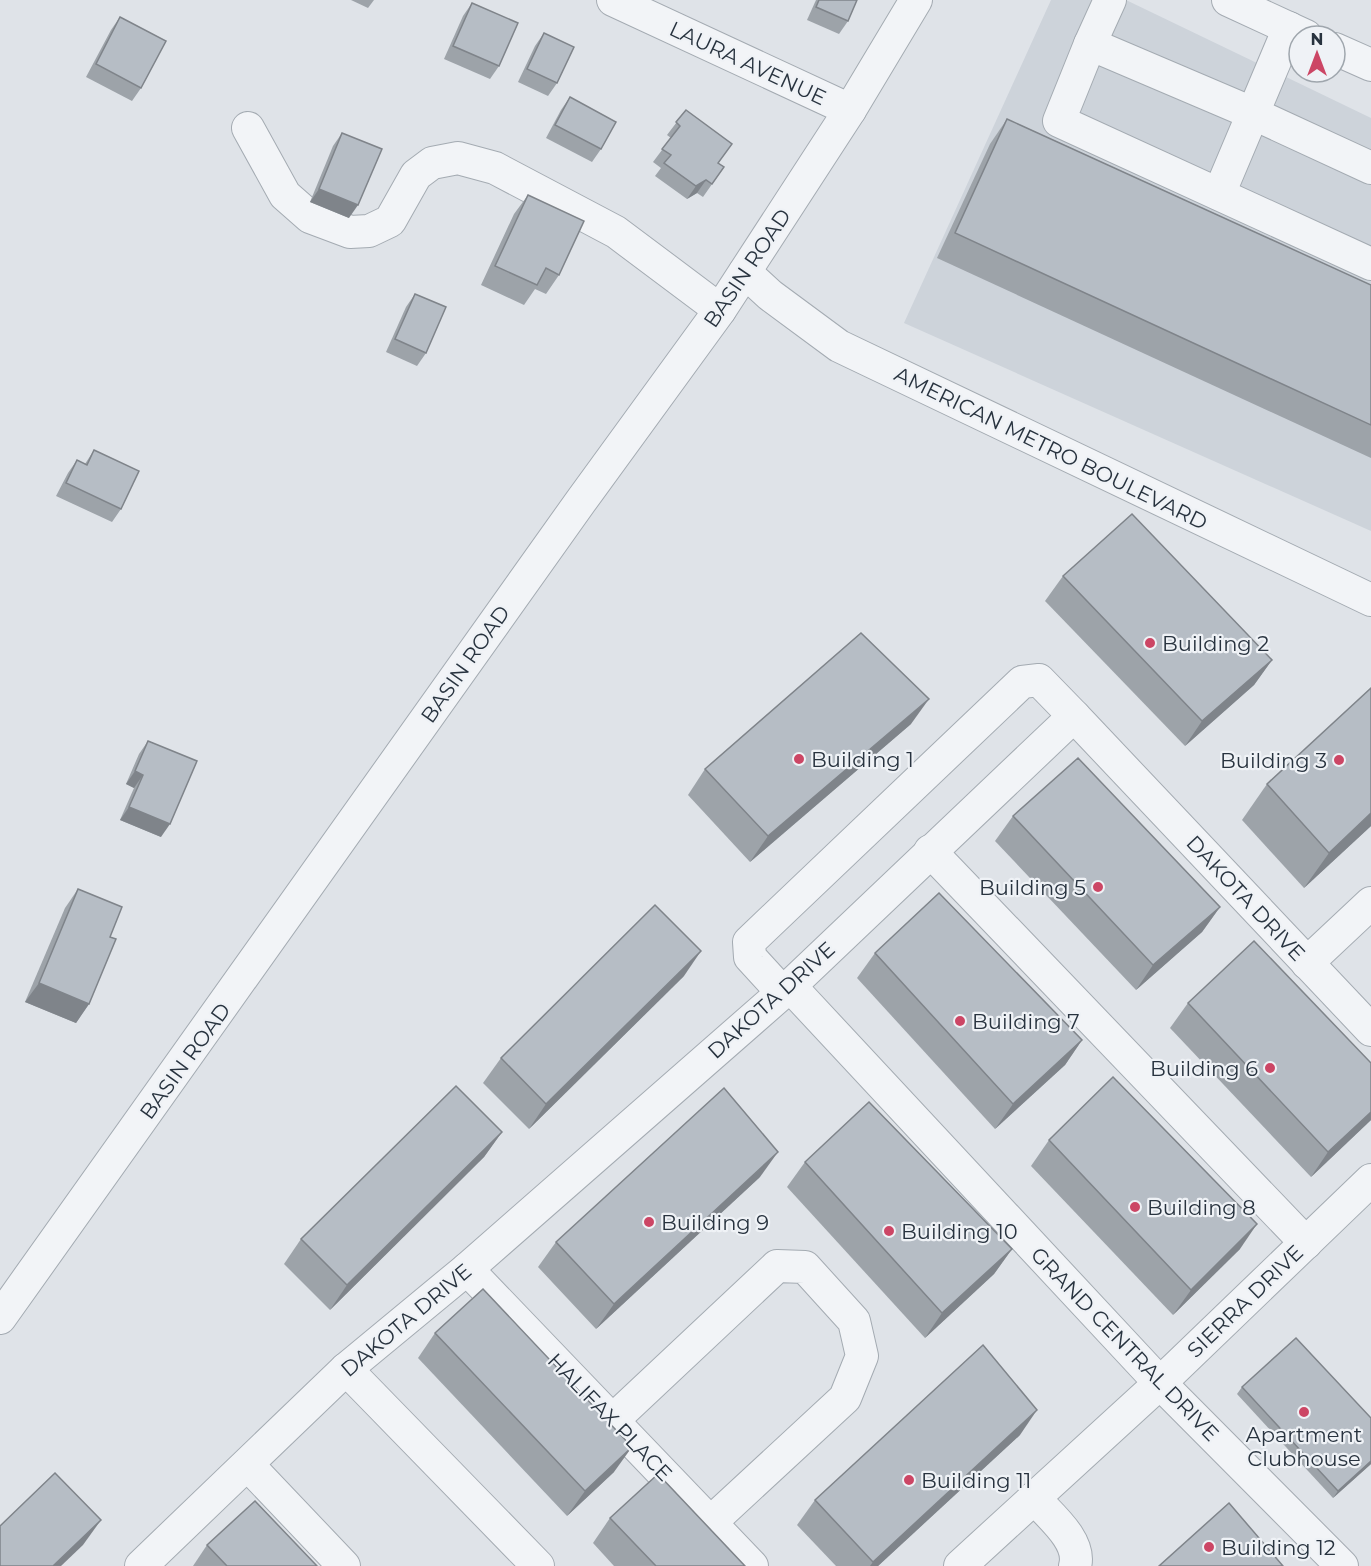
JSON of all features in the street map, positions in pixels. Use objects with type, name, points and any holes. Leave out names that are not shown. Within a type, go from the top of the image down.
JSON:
[{"type":"street","name":"LAURA AVENUE","points":[[613,0],[850,110]]},
{"type":"street","name":"BASIN ROAD","points":[[0,1318],[567,520],[720,310],[850,110],[916,0]]},
{"type":"street","points":[[1110,0],[1059,121],[1371,264]]},
{"type":"street","points":[[1228,0],[1287,27]]},
{"type":"street","points":[[1090,44],[1252,113],[1371,168]]},
{"type":"street","points":[[1219,194],[1252,113],[1287,51]]},
{"type":"street","points":[[1347,54],[1371,65]]},
{"type":"street","points":[[248,128],[285,195],[310,218],[350,232],[369,231],[390,221],[416,175],[432,163],[458,158],[495,168],[616,232],[720,310]]},
{"type":"street","name":"AMERICAN METRO BOULEVARD","points":[[746,272],[770,295],[839,346],[1371,600]]},
{"type":"street","name":"GRAND CENTRAL DRIVE","points":[[1074,716],[1040,680],[1022,682],[748,942],[750,957],[786,989],[1160,1383],[1342,1566]]},
{"type":"street","name":"DAKOTA DRIVE","points":[[141,1566],[346,1369],[467,1269],[786,989],[1074,716],[1371,1030]]},
{"type":"street","points":[[930,851],[1306,1243]]},
{"type":"street","points":[[1307,963],[1371,903]]},
{"type":"street","name":"SIERRA DRIVE","points":[[960,1566],[1160,1383],[1371,1180]]},
{"type":"street","points":[[613,1420],[777,1266],[805,1267],[854,1321],[862,1356],[845,1398],[711,1522]]},
{"type":"street","name":"HALIFAX PLACE","points":[[467,1269],[752,1566]]},
{"type":"street","points":[[346,1369],[538,1566]]},
{"type":"street","points":[[248,1465],[344,1566]]},
{"type":"street","points":[[1034,1498],[1062,1528],[1072,1544],[1075,1566]]},
{"type":"shaded area","points":[[1051,0],[1126,0],[1287,78],[1287,84],[1300,84],[1371,118],[1371,531],[904,323]]},
{"type":"building","points":[[819,0],[857,0],[848,21],[816,7]]},
{"type":"building","points":[[472,3],[518,23],[499,66],[453,46]]},
{"type":"building","points":[[120,17],[166,41],[141,88],[96,64]]},
{"type":"building","points":[[544,33],[574,47],[557,83],[527,69]]},
{"type":"building","points":[[570,97],[616,122],[601,149],[555,125]]},
{"type":"building","points":[[686,110],[732,144],[718,163],[724,167],[712,184],[706,180],[696,186],[664,163],[671,155],[662,149],[680,126],[676,122]]},
{"type":"building","points":[[1007,119],[1371,285],[1371,425],[955,233]]},
{"type":"building","points":[[342,133],[382,149],[358,205],[319,189]]},
{"type":"building","points":[[528,195],[584,221],[559,275],[546,268],[537,285],[495,266]]},
{"type":"building","points":[[415,294],[446,307],[426,353],[395,339]]},
{"type":"building","points":[[94,450],[139,471],[121,509],[66,483],[77,460],[87,465]]},
{"type":"building","name":"Building 2","points":[[1132,514],[1272,660],[1202,721],[1063,576]]},
{"type":"building","name":"Building 1","points":[[861,633],[929,699],[768,836],[705,769]]},
{"type":"building","name":"Building 3","points":[[1371,688],[1371,813],[1329,853],[1267,784]]},
{"type":"building","points":[[148,741],[197,761],[170,824],[129,807],[143,775],[135,771]]},
{"type":"building","name":"Building 5","points":[[1078,758],[1220,907],[1153,965],[1013,816]]},
{"type":"building","points":[[78,889],[122,907],[110,937],[116,939],[89,1004],[39,983]]},
{"type":"building","name":"Building 7","points":[[939,893],[1082,1040],[1013,1104],[875,953]]},
{"type":"building","points":[[655,905],[701,951],[546,1104],[501,1058]]},
{"type":"building","name":"Building 6","points":[[1254,941],[1371,1063],[1371,1112],[1328,1152],[1188,1003]]},
{"type":"building","name":"Building 8","points":[[1113,1077],[1257,1224],[1191,1290],[1049,1140]]},
{"type":"building","points":[[456,1086],[502,1132],[347,1285],[301,1239]]},
{"type":"building","name":"Building 9","points":[[724,1088],[778,1152],[614,1304],[556,1242]]},
{"type":"building","name":"Building 10","points":[[869,1102],[1012,1249],[942,1313],[805,1162]]},
{"type":"building","points":[[483,1289],[632,1447],[585,1491],[435,1333]]},
{"type":"building","name":"Apartment Clubhouse","points":[[1296,1338],[1371,1418],[1371,1461],[1338,1491],[1242,1387]]},
{"type":"building","name":"Building 11","points":[[983,1345],[1037,1410],[873,1562],[815,1500]]},
{"type":"building","points":[[55,1473],[101,1520],[53,1566],[0,1566],[0,1526]]},
{"type":"building","points":[[658,1474],[745,1566],[656,1566],[610,1518]]},
{"type":"building","points":[[255,1501],[317,1566],[227,1566],[207,1545]]},
{"type":"building","points":[[1229,1503],[1283,1566],[1159,1566]]},
{"type":"place","name":"Building 2","points":[[1150,643]]},
{"type":"place","name":"Building 1","points":[[799,759]]},
{"type":"place","name":"Building 3","points":[[1339,760]]},
{"type":"place","name":"Building 5","points":[[1098,887]]},
{"type":"place","name":"Building 7","points":[[960,1021]]},
{"type":"place","name":"Building 6","points":[[1270,1068]]},
{"type":"place","name":"Building 8","points":[[1135,1207]]},
{"type":"place","name":"Building 9","points":[[649,1222]]},
{"type":"place","name":"Building 10","points":[[889,1231]]},
{"type":"place","name":"Apartment Clubhouse","points":[[1304,1412]]},
{"type":"place","name":"Building 11","points":[[909,1480]]},
{"type":"place","name":"Building 12","points":[[1209,1547]]}]
